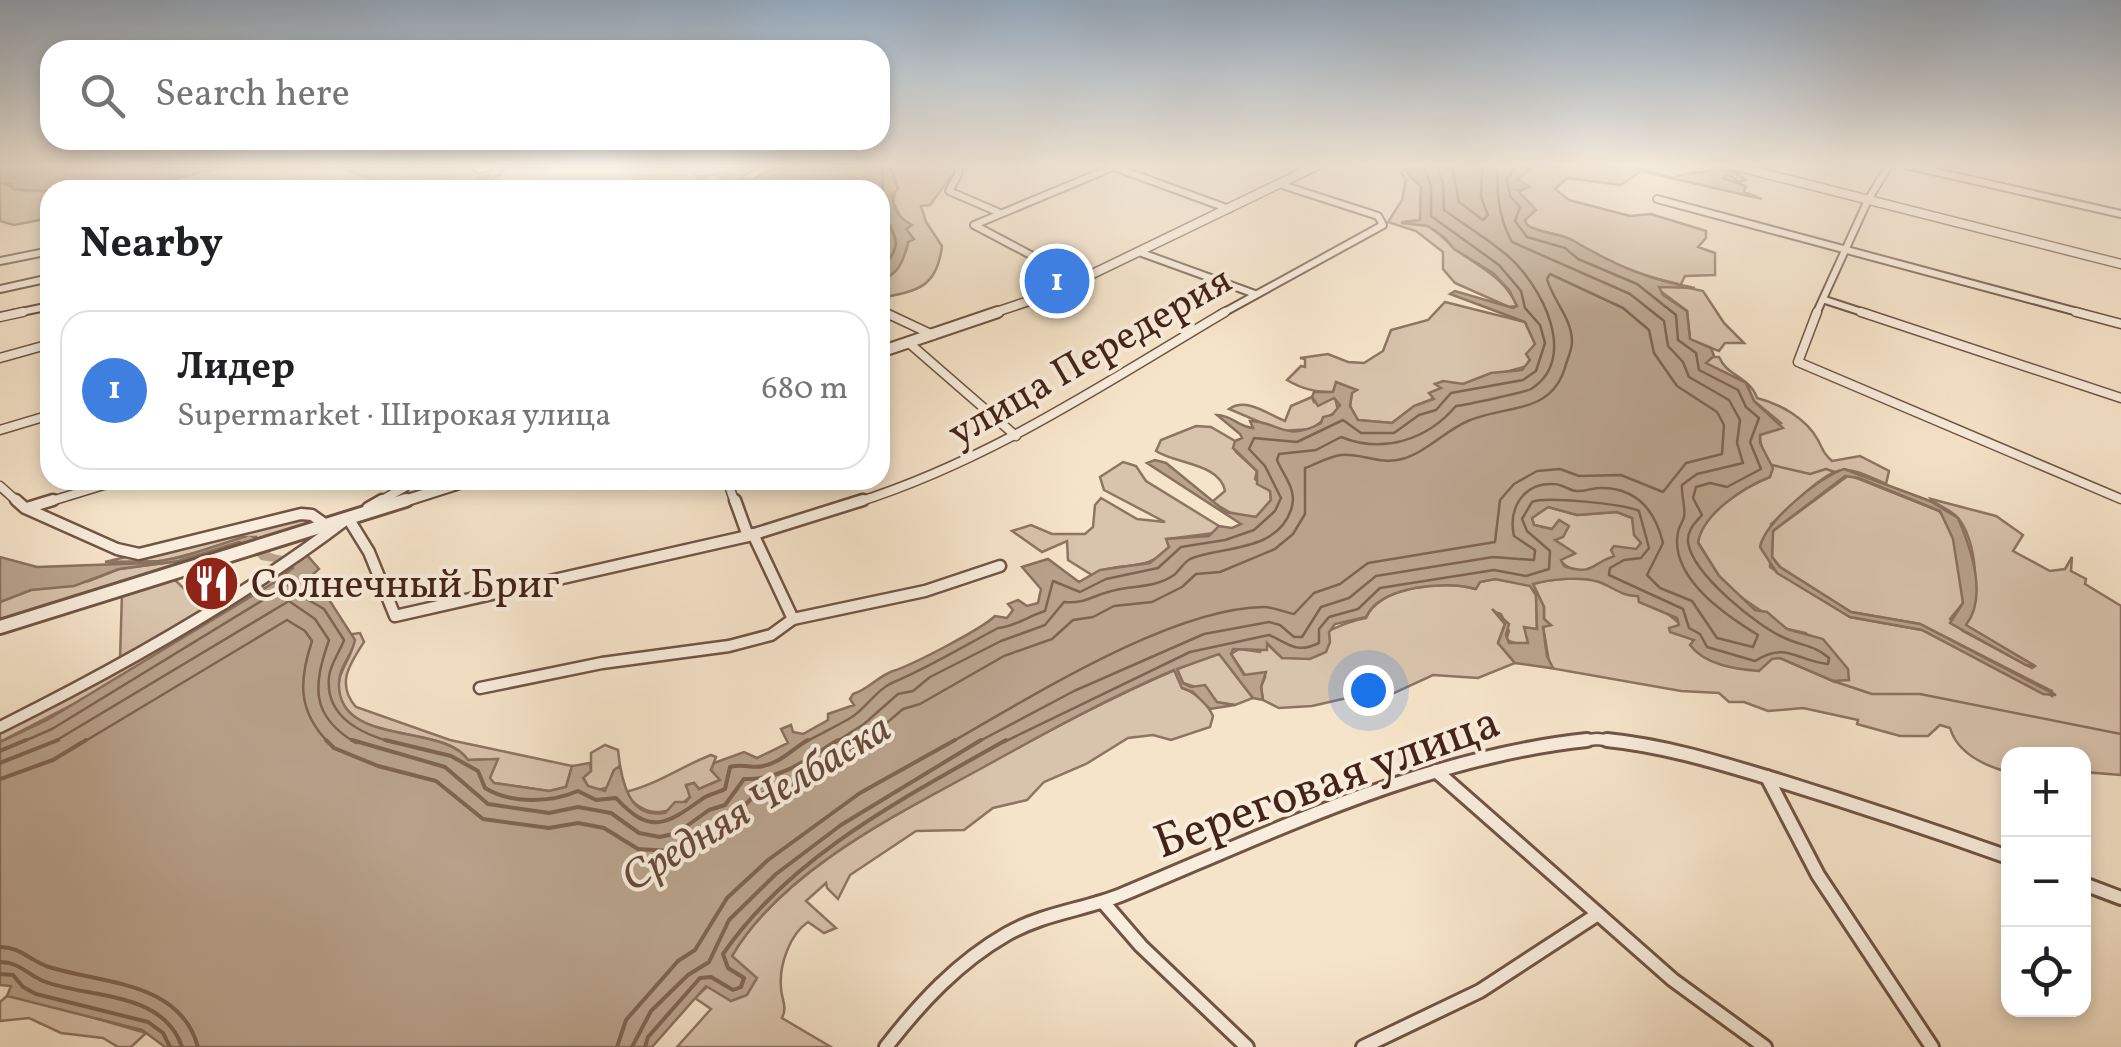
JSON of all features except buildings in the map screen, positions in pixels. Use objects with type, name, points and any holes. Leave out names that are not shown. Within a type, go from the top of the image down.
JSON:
[{"type":"street","points":[[999,214],[975,228],[1080,280]]},
{"type":"street","points":[[890,349],[1018,307],[1219,214]]},
{"type":"street","name":"улица Передерия","points":[[353,517],[395,616],[750,535],[918,483],[1016,436],[1255,294],[1379,230],[1384,223],[1371,214]]},
{"type":"street","points":[[1717,214],[2121,324]]},
{"type":"street","points":[[1862,214],[1826,300],[1799,351],[1800,364],[2121,499]]},
{"type":"street","points":[[1923,214],[2121,264]]},
{"type":"street","points":[[1139,252],[1255,294]]},
{"type":"street","points":[[0,261],[40,253]]},
{"type":"street","points":[[0,288],[40,280]]},
{"type":"street","points":[[1826,300],[2121,398]]},
{"type":"street","points":[[0,317],[40,308]]},
{"type":"street","points":[[890,315],[933,335]]},
{"type":"street","points":[[909,343],[1016,436]]},
{"type":"street","points":[[0,358],[40,347]]},
{"type":"street","points":[[0,430],[40,419]]},
{"type":"street","points":[[0,486],[25,508],[117,550],[139,554],[301,514],[312,514],[326,525]]},
{"type":"street","points":[[25,508],[86,490]]},
{"type":"street","points":[[0,726],[75,690],[400,490]]},
{"type":"street","points":[[0,628],[438,490]]},
{"type":"street","points":[[730,490],[793,619]]},
{"type":"street","points":[[480,688],[602,664],[729,646],[771,635],[793,619],[925,590],[1000,566]]},
{"type":"street","name":"Береговая улица","points":[[886,1047],[936,985],[1054,909],[1103,902],[1304,818],[1436,771],[1540,746],[1597,738],[1648,744],[1766,777],[2001,855]]},
{"type":"street","points":[[1436,771],[1695,998],[1765,1047]]},
{"type":"street","points":[[1766,777],[1818,875],[1932,1047]]},
{"type":"street","points":[[2091,887],[2121,898]]},
{"type":"street","points":[[1103,902],[1142,946],[1247,1047]]},
{"type":"street","points":[[1363,1047],[1480,991],[1598,914]]},
{"type":"shaded area","points":[[0,214],[40,214],[40,220],[14,225],[0,221]]},
{"type":"shaded area","points":[[899,214],[923,214],[942,246],[940,259],[924,284],[890,296],[890,272],[899,263],[909,240]]},
{"type":"shaded area","points":[[1393,214],[1420,214],[1420,220],[1402,222],[1435,231],[1499,281],[1517,306],[1509,307],[1455,283],[1443,269],[1443,252],[1416,231],[1388,222]]},
{"type":"shaded area","points":[[1531,214],[1651,214],[1706,231],[1706,238],[1698,247],[1715,253],[1715,275],[1685,276],[1680,286],[1703,291],[1724,323],[1744,343],[1725,343],[1719,351],[1690,340],[1687,311],[1659,290],[1663,285],[1678,284],[1624,267],[1568,238],[1527,225],[1524,220]]},
{"type":"shaded area","points":[[1445,302],[1525,322],[1535,344],[1527,366],[1463,384],[1437,384],[1441,387],[1435,398],[1414,406],[1392,423],[1358,420],[1350,406],[1352,393],[1337,383],[1333,392],[1326,392],[1287,380],[1301,366],[1305,367],[1305,359],[1300,358],[1328,354],[1364,363],[1383,351],[1391,330],[1428,320]]},
{"type":"shaded area","points":[[1708,357],[1719,357],[1749,385],[1757,398],[1799,419],[1832,461],[1860,456],[1889,471],[1886,484],[1848,470],[1828,475],[1771,524],[1770,567],[1850,617],[1922,630],[2052,696],[2052,691],[1920,624],[1851,612],[1780,567],[1772,557],[1773,531],[1849,475],[1939,511],[1955,543],[1961,580],[1963,603],[1950,619],[1963,631],[2032,668],[2035,666],[1965,625],[1975,585],[1969,539],[1956,516],[1931,499],[1996,516],[2023,535],[2013,551],[2050,571],[2065,569],[2072,557],[2071,571],[2121,606],[2121,775],[2091,773],[2091,747],[2001,747],[2001,770],[1971,756],[1958,744],[1950,728],[1940,725],[1928,736],[1900,736],[1857,724],[1858,720],[1803,708],[1768,711],[1744,702],[1729,702],[1719,693],[1681,691],[1550,668],[1543,626],[1550,625],[1544,619],[1544,607],[1533,584],[1579,579],[1607,583],[1652,604],[1679,623],[1694,644],[1780,658],[1833,681],[1806,633],[1787,629],[1738,595],[1719,576],[1698,542],[1707,521],[1716,512],[1748,487],[1770,477],[1760,435],[1781,423],[1754,401],[1746,383],[1705,363]]},
{"type":"shaded area","points":[[1312,397],[1314,402],[1335,398],[1338,410],[1311,429],[1281,431],[1229,409],[1250,406],[1285,421],[1291,406]]},
{"type":"shaded area","points":[[1196,426],[1211,427],[1235,441],[1236,452],[1257,471],[1255,479],[1270,491],[1271,500],[1256,517],[1236,516],[1212,502],[1225,491],[1206,469],[1156,451],[1161,440]]},
{"type":"shaded area","points":[[1123,462],[1136,466],[1146,481],[1219,526],[1214,533],[1167,539],[1169,547],[1152,561],[1092,575],[1068,560],[1067,541],[1042,552],[1012,531],[1031,525],[1052,534],[1085,534],[1093,527],[1095,505],[1101,498],[1137,519],[1165,522],[1104,490],[1100,477]]},
{"type":"shaded area","points":[[1548,507],[1577,515],[1617,512],[1632,518],[1641,543],[1637,549],[1597,566],[1569,568],[1560,560],[1574,554],[1558,545],[1552,529],[1534,525],[1532,518]]},
{"type":"shaded area","points":[[299,515],[317,522],[259,542],[256,537],[163,561],[105,562]]},
{"type":"shaded area","points":[[239,542],[249,546],[0,623],[0,602],[31,590],[89,581],[119,569],[179,561]]},
{"type":"shaded area","points":[[290,564],[293,568],[275,582],[85,698],[0,742],[0,730]]},
{"type":"shaded area","points":[[173,578],[205,609],[120,660],[122,593]]},
{"type":"shaded area","points":[[1495,579],[1530,585],[1536,595],[1537,630],[1528,633],[1529,642],[1521,645],[1506,640],[1509,631],[1501,614],[1495,612],[1505,624],[1498,643],[1515,663],[1478,678],[1433,675],[1392,694],[1369,693],[1312,706],[1279,708],[1263,700],[1261,687],[1265,677],[1245,675],[1231,654],[1239,649],[1260,652],[1266,643],[1282,658],[1333,629],[1366,618],[1373,607],[1399,592],[1447,585],[1475,589],[1480,582]]},
{"type":"shaded area","points":[[360,633],[364,642],[346,682],[356,707],[450,740],[572,766],[566,787],[549,791],[494,783],[489,778],[497,759],[468,760],[440,742],[361,721],[347,710],[338,685],[352,648],[352,634]]},
{"type":"shaded area","points":[[1219,653],[1253,698],[1235,705],[1217,703],[1208,691],[1183,683],[1177,669]]},
{"type":"shaded area","points":[[1175,670],[1182,688],[1196,695],[1210,711],[1210,727],[1171,740],[1153,735],[1128,738],[1086,764],[1044,782],[1027,800],[993,808],[964,830],[916,831],[850,875],[838,899],[826,883],[806,901],[836,928],[824,933],[808,922],[791,942],[782,969],[782,1018],[831,1047],[677,1047],[711,1009],[695,998],[735,961],[732,956],[754,925],[811,871],[879,825],[949,785],[1077,716]]},
{"type":"shaded area","points":[[605,745],[618,750],[620,766],[614,770],[609,787],[598,790],[588,786],[583,777],[591,771],[591,753]]},
{"type":"shaded area","points":[[711,755],[716,757],[711,770],[720,780],[699,789],[694,783],[686,786],[691,796],[674,808],[648,810],[625,792],[647,785]]},
{"type":"shaded area","points":[[7,996],[19,996],[146,1033],[131,1047],[118,1047],[103,1038],[61,1033],[29,1018],[0,1021],[0,1002]]},
{"type":"water","points":[[890,214],[899,214],[912,225],[906,229],[914,239],[908,242],[896,271],[890,275]]},
{"type":"water","points":[[1420,214],[1532,214],[1525,220],[1538,230],[1572,240],[1631,270],[1695,288],[1659,287],[1663,295],[1687,311],[1690,339],[1711,348],[1714,356],[1706,363],[1746,383],[1754,401],[1783,428],[1760,435],[1773,468],[1770,477],[1748,487],[1716,512],[1698,543],[1719,576],[1755,610],[1767,612],[1787,629],[1823,639],[1848,669],[1849,680],[1833,681],[1780,658],[1772,659],[1759,671],[1712,661],[1690,645],[1694,640],[1670,632],[1669,628],[1679,625],[1677,618],[1639,602],[1638,596],[1592,580],[1533,584],[1544,607],[1544,619],[1551,625],[1543,627],[1553,668],[1515,663],[1498,643],[1505,624],[1492,609],[1509,624],[1509,643],[1528,643],[1524,627],[1537,629],[1536,595],[1530,586],[1495,579],[1480,582],[1476,589],[1448,585],[1399,592],[1385,598],[1366,617],[1335,624],[1329,632],[1326,652],[1310,659],[1282,658],[1267,643],[1267,650],[1233,649],[1231,654],[1244,675],[1266,672],[1261,687],[1263,700],[1253,698],[1219,654],[1177,669],[1183,683],[1191,687],[1205,685],[1217,702],[1235,705],[1210,709],[1193,692],[1182,688],[1174,670],[1077,716],[879,825],[811,871],[754,925],[732,956],[757,978],[747,995],[731,1001],[706,986],[652,1047],[165,1047],[142,1030],[7,996],[11,986],[0,985],[0,742],[47,720],[275,582],[293,568],[290,564],[306,554],[319,569],[310,577],[311,590],[328,598],[355,640],[339,683],[343,703],[355,717],[373,726],[437,741],[468,760],[498,759],[490,778],[494,783],[549,791],[566,787],[572,766],[590,763],[591,771],[583,778],[588,786],[605,791],[614,770],[620,766],[632,801],[645,811],[665,813],[675,802],[686,802],[690,797],[686,785],[694,783],[699,789],[720,780],[711,770],[714,763],[744,752],[757,758],[788,743],[781,729],[791,725],[793,732],[803,734],[828,720],[828,714],[854,705],[850,699],[853,694],[888,673],[946,646],[995,616],[1007,618],[1013,610],[1008,604],[1018,600],[1027,606],[1038,603],[1041,589],[1022,567],[1048,559],[1079,582],[1100,570],[1150,563],[1169,547],[1166,539],[1209,536],[1219,526],[1232,528],[1241,524],[1147,463],[1166,463],[1226,512],[1256,517],[1271,500],[1270,491],[1257,484],[1257,471],[1233,448],[1235,441],[1242,438],[1240,434],[1217,415],[1253,428],[1250,421],[1290,431],[1309,429],[1332,415],[1340,405],[1334,398],[1318,406],[1312,397],[1314,392],[1333,392],[1336,382],[1357,390],[1352,393],[1350,406],[1358,420],[1392,423],[1414,406],[1434,399],[1429,393],[1441,388],[1435,384],[1463,384],[1491,373],[1522,370],[1530,360],[1526,354],[1535,344],[1525,322],[1450,294],[1455,291],[1513,308],[1517,306],[1509,290],[1493,273],[1454,249],[1428,226],[1401,223],[1420,220]],"holes":[[[1548,507],[1577,515],[1617,512],[1632,518],[1634,535],[1641,543],[1636,549],[1614,546],[1614,556],[1586,569],[1564,566],[1561,560],[1575,553],[1555,540],[1563,537],[1569,526],[1559,520],[1552,529],[1534,525],[1532,518]]]},
{"type":"water","points":[[1844,469],[1930,501],[1958,518],[1968,543],[1977,587],[1973,614],[1966,625],[2035,666],[2026,665],[1950,623],[1963,603],[1953,539],[1940,511],[1859,478],[1845,476],[1773,531],[1772,557],[1780,567],[1851,612],[1920,624],[2056,695],[2043,694],[1922,630],[1850,617],[1777,573],[1760,547],[1764,537],[1795,502]]},
{"type":"water","points":[[243,537],[256,537],[259,542],[249,546],[239,542],[179,561],[119,569],[74,586],[31,590],[0,602],[0,557],[37,567],[148,563],[182,557]]},
{"type":"waterway","points":[[1772,465],[1810,474],[1826,469],[1835,472]]},
{"type":"waterway","name":"Средняя Челбаска","points":[[249,540],[266,557],[300,561]]},
{"type":"waterway","points":[[1833,681],[1872,694],[1920,694],[2121,734]]},
{"type":"place","name":"Лидер","points":[[1057,281]]},
{"type":"place","name":"Солнечный Бриг","points":[[212,583]]}]
